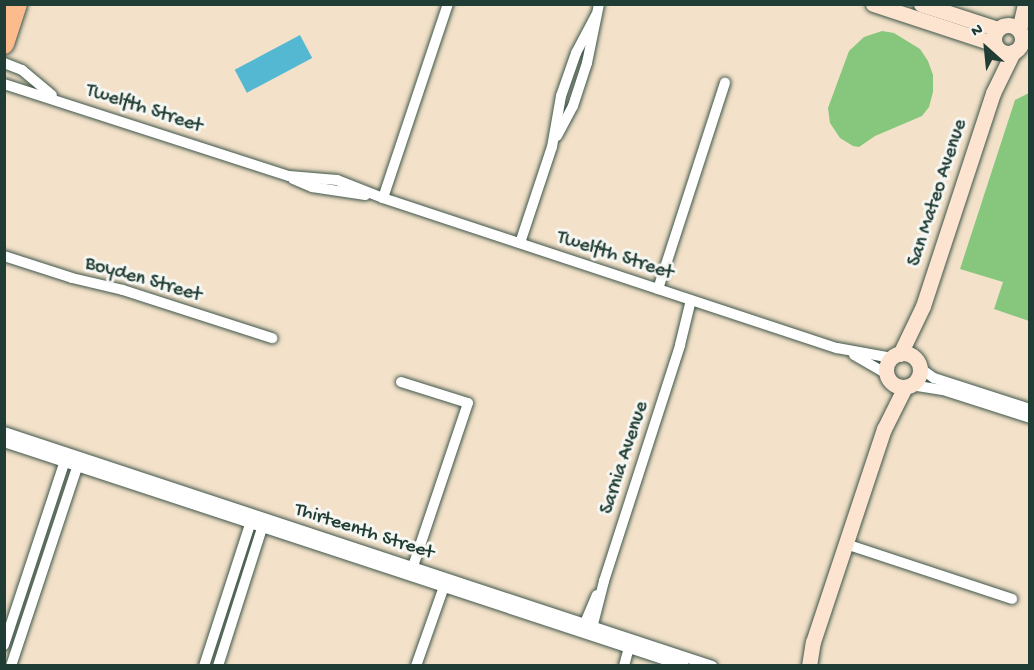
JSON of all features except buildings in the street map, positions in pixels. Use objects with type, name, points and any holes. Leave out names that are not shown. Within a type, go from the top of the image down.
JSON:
[{"type":"highway","points":[[4,44],[17,4]]},
{"type":"street","points":[[383,198],[448,4]]},
{"type":"street","points":[[873,4],[1010,49],[1022,43],[1015,31],[1018,4]]},
{"type":"street","points":[[921,4],[1015,31]]},
{"type":"street","points":[[1015,31],[1025,4]]},
{"type":"street","points":[[520,243],[552,147],[573,106],[587,63],[597,10]]},
{"type":"street","points":[[1010,49],[994,36],[1015,31]]},
{"type":"street","name":"San Mateo Avenue","points":[[896,356],[923,306],[993,93],[1010,49]]},
{"type":"street","name":"Twelfth Street","points":[[4,63],[22,70],[56,99]]},
{"type":"street","points":[[658,289],[725,83]]},
{"type":"street","name":"Twelfth Street","points":[[4,84],[289,176],[306,186],[383,198],[837,348],[896,356]]},
{"type":"street","name":"Boyden Street","points":[[4,256],[272,338]]},
{"type":"street","name":"Sarnia Avenue","points":[[587,629],[695,301]]},
{"type":"street","name":"San Mateo Avenue","points":[[918,364],[923,306]]},
{"type":"street","name":"Twelfth Street","points":[[837,348],[898,382],[943,390],[1029,418]]},
{"type":"street","points":[[802,666],[813,642],[898,382],[887,365],[896,356],[909,355],[934,378],[1029,409]]},
{"type":"street","points":[[898,382],[918,378],[918,364]]},
{"type":"street","points":[[401,382],[468,403],[412,571]]},
{"type":"street","name":"Thirteenth Street","points":[[4,432],[66,458]]},
{"type":"street","name":"Thirteenth Street","points":[[4,442],[79,462],[633,644],[712,666]]},
{"type":"street","points":[[4,645],[66,458]]},
{"type":"street","points":[[11,666],[79,462]]},
{"type":"street","points":[[204,666],[252,519]]},
{"type":"street","points":[[218,666],[264,523]]},
{"type":"street","points":[[846,544],[1011,599]]},
{"type":"street","points":[[416,666],[443,581]]},
{"type":"street","points":[[809,666],[813,642]]},
{"type":"street","points":[[624,666],[633,644]]},
{"type":"street","points":[[629,666],[633,644]]},
{"type":"street","name":"Thirteenth Street","points":[[633,644],[684,666]]},
{"type":"green space","points":[[882,31],[894,33],[920,49],[933,75],[933,92],[929,107],[922,116],[875,136],[859,147],[853,146],[840,138],[830,123],[828,108],[849,51],[864,37]]},
{"type":"green space","points":[[1029,93],[1029,321],[994,309],[1003,282],[960,269],[1015,100]]},
{"type":"water","points":[[300,35],[312,58],[247,93],[235,70]]}]
